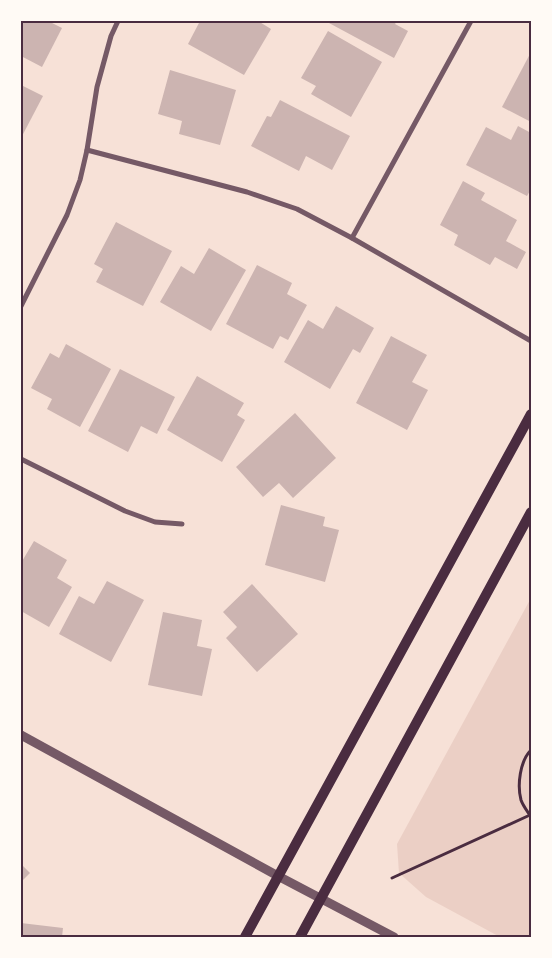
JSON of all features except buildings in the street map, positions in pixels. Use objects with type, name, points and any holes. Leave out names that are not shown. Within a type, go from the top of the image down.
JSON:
[{"type":"main road","points":[[245,937],[531,414]]},
{"type":"main road","points":[[300,937],[531,512]]},
{"type":"street","points":[[21,306],[67,215],[80,180],[97,87],[118,21]]},
{"type":"street","points":[[352,238],[471,21]]},
{"type":"street","points":[[87,150],[247,192],[297,209],[352,238],[531,341]]},
{"type":"street","points":[[21,459],[125,511],[155,522],[182,524]]},
{"type":"street","points":[[21,735],[278,876],[394,937]]},
{"type":"path","points":[[392,878],[530,816],[521,800],[520,776],[527,754],[531,750]]},
{"type":"shaded area","points":[[531,598],[531,937],[500,937],[426,897],[399,873],[397,844]]}]
